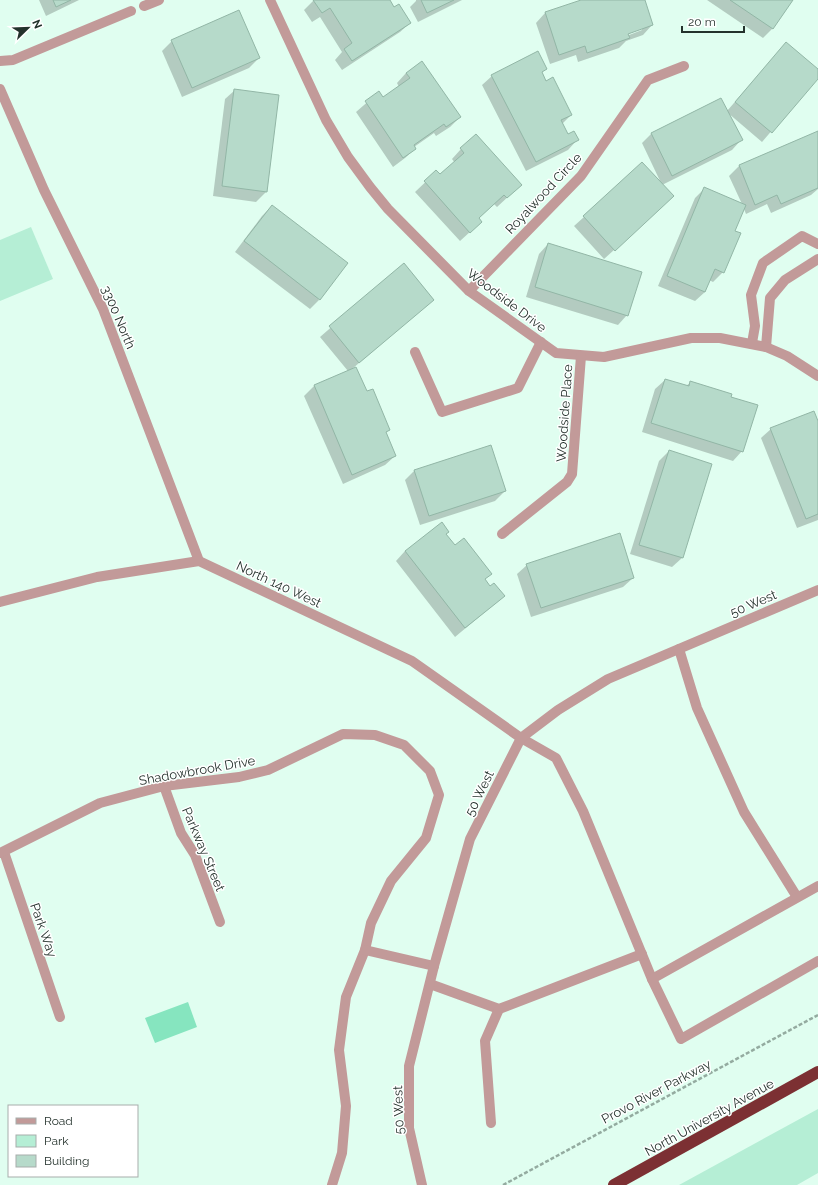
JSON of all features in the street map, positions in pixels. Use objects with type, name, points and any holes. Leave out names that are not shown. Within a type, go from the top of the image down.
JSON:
[{"type":"highway","name":"North University Avenue","points":[[614,1185],[818,1072]]},
{"type":"street","points":[[144,6],[159,0]]},
{"type":"street","name":"Woodside Drive","points":[[270,0],[326,120],[348,156],[370,187],[388,209],[469,291],[556,353],[604,357],[691,338],[720,338],[766,347],[788,356],[818,376]]},
{"type":"street","points":[[0,61],[14,60],[132,11]]},
{"type":"street","name":"Royalwood Circle","points":[[469,291],[581,176],[648,80],[684,66]]},
{"type":"street","name":"3300 North","points":[[0,89],[44,190],[104,309],[199,561]]},
{"type":"street","points":[[752,344],[755,326],[750,295],[763,263],[802,236],[818,244]]},
{"type":"street","points":[[766,347],[770,298],[785,280],[818,259]]},
{"type":"street","points":[[415,352],[442,412],[518,388],[540,342]]},
{"type":"street","name":"Woodside Place","points":[[502,534],[567,482],[572,474],[581,356]]},
{"type":"street","points":[[0,602],[97,577],[199,561]]},
{"type":"street","name":"North 140 West","points":[[199,561],[412,661],[520,738],[556,758],[583,811],[652,979],[681,1039],[818,961]]},
{"type":"street","name":"50 West","points":[[422,1185],[409,1128],[410,1066],[434,966],[470,839],[520,738],[558,710],[608,679],[818,590]]},
{"type":"street","points":[[679,649],[698,708],[744,812],[797,897]]},
{"type":"street","name":"Shadowbrook Drive","points":[[2,853],[100,804],[164,786],[239,777],[268,770],[343,734],[375,735],[404,745],[430,771],[439,795],[426,838],[391,881],[371,923],[364,950],[346,996],[339,1050],[346,1106],[342,1154],[332,1185]]},
{"type":"street","name":"Parkway Street","points":[[164,786],[181,833],[195,855],[220,922]]},
{"type":"street","name":"Park Way","points":[[2,853],[60,1017]]},
{"type":"street","points":[[652,979],[818,886]]},
{"type":"street","points":[[364,950],[434,966]]},
{"type":"street","points":[[430,984],[499,1009],[642,954]]},
{"type":"street","points":[[491,1123],[485,1041],[499,1009]]},
{"type":"path","name":"Provo River Parkway","points":[[503,1185],[818,1015]]},
{"type":"green space","points":[[31,227],[53,279],[0,301],[0,240]]},
{"type":"green space","points":[[818,1109],[818,1173],[797,1185],[679,1185]]},
{"type":"shaded area","points":[[188,1002],[197,1027],[155,1043],[145,1018]]},
{"type":"building","points":[[53,0],[71,0],[56,7]]},
{"type":"building","points":[[313,0],[390,0],[394,7],[399,4],[411,23],[352,61],[344,49],[352,43],[330,8],[322,13]]},
{"type":"building","points":[[421,0],[454,0],[427,13]]},
{"type":"building","points":[[581,0],[645,0],[653,25],[628,34],[630,38],[587,53],[585,46],[559,55],[545,12]]},
{"type":"building","points":[[730,0],[793,0],[773,29]]},
{"type":"building","points":[[239,10],[260,58],[192,88],[171,40]]},
{"type":"building","points":[[786,42],[818,69],[818,79],[772,133],[735,102]]},
{"type":"building","points":[[538,51],[547,69],[542,72],[546,81],[553,77],[572,115],[561,120],[568,134],[574,131],[579,140],[536,162],[491,75]]},
{"type":"building","points":[[422,61],[461,117],[446,127],[444,124],[414,145],[416,149],[403,158],[365,101],[379,91],[383,97],[410,78],[406,73]]},
{"type":"building","points":[[234,89],[279,95],[267,192],[222,186]]},
{"type":"building","points":[[721,98],[743,140],[672,176],[651,133]]},
{"type":"building","points":[[818,131],[818,188],[781,204],[777,195],[755,205],[739,165]]},
{"type":"building","points":[[476,134],[522,185],[507,198],[504,195],[479,218],[482,222],[470,233],[424,181],[436,170],[440,174],[464,153],[460,148]]},
{"type":"building","points":[[642,162],[674,196],[615,251],[583,216]]},
{"type":"building","points":[[704,187],[746,205],[735,231],[741,233],[724,273],[715,269],[705,292],[667,276]]},
{"type":"building","points":[[272,205],[348,263],[320,300],[244,241]]},
{"type":"building","points":[[548,243],[642,272],[628,316],[535,287]]},
{"type":"building","points":[[404,263],[434,300],[359,363],[329,326]]},
{"type":"building","points":[[356,367],[367,391],[373,389],[390,430],[386,432],[396,456],[352,475],[314,385]]},
{"type":"building","points":[[665,379],[689,386],[690,381],[732,394],[731,397],[758,405],[743,452],[651,423]]},
{"type":"building","points":[[814,411],[818,421],[818,514],[806,519],[770,428]]},
{"type":"building","points":[[491,445],[506,491],[429,516],[414,470]]},
{"type":"building","points":[[669,450],[712,464],[683,558],[639,545]]},
{"type":"building","points":[[442,522],[449,532],[446,534],[455,545],[464,538],[492,574],[485,579],[490,586],[494,583],[505,596],[465,628],[405,551]]},
{"type":"building","points":[[620,533],[634,578],[541,608],[526,564]]}]
